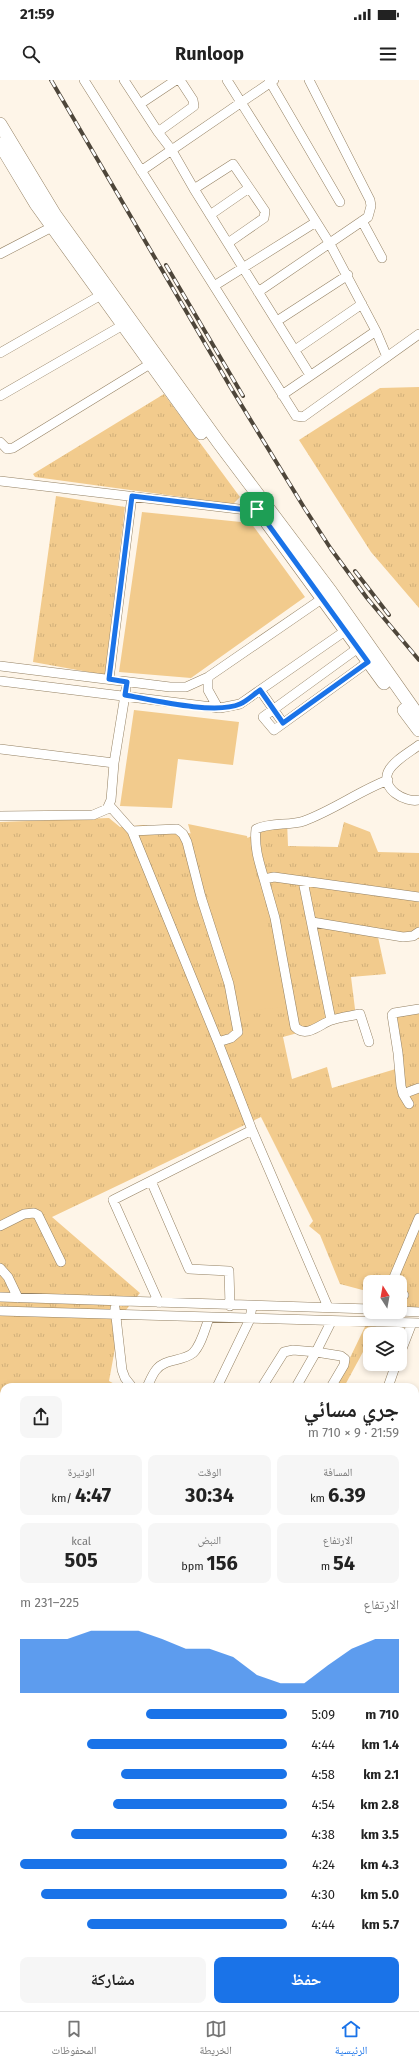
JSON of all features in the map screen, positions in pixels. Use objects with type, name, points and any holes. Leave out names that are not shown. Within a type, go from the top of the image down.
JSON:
[{"type":"street","points":[[84,80],[296,416],[303,417],[419,334]]},
{"type":"street","points":[[124,80],[171,149],[194,189],[310,375]]},
{"type":"street","points":[[140,104],[176,80]]},
{"type":"street","points":[[158,132],[194,106],[193,100],[180,80]]},
{"type":"street","points":[[227,80],[348,275],[376,331],[387,358]]},
{"type":"street","points":[[258,292],[368,217],[370,212],[370,200],[309,80]]},
{"type":"street","points":[[141,171],[271,81],[340,202]]},
{"type":"street","points":[[0,124],[55,215],[224,449],[326,596],[419,717]]},
{"type":"street","points":[[0,144],[4,159],[52,227],[150,364],[257,509],[326,596],[345,631],[363,646],[386,658],[419,702]]},
{"type":"street","points":[[194,189],[233,164],[265,213],[265,216],[228,243]]},
{"type":"street","points":[[210,215],[249,188]]},
{"type":"street","points":[[362,221],[382,258]]},
{"type":"street","points":[[214,286],[316,222]]},
{"type":"street","points":[[0,254],[52,227]]},
{"type":"street","points":[[277,321],[348,275]]},
{"type":"street","points":[[0,353],[101,295]]},
{"type":"street","points":[[295,350],[362,304]]},
{"type":"street","points":[[0,396],[123,325]]},
{"type":"street","points":[[282,395],[376,331]]},
{"type":"street","points":[[0,442],[7,449],[13,448],[150,364]]},
{"type":"street","points":[[0,481],[247,510],[257,509]]},
{"type":"street","points":[[109,679],[132,496]]},
{"type":"street","points":[[0,666],[127,682],[186,687],[208,677],[326,596]]},
{"type":"street","points":[[0,681],[125,695],[167,703],[218,708],[240,704],[345,631]]},
{"type":"street","points":[[363,646],[368,662],[419,730]]},
{"type":"street","points":[[363,646],[263,717],[274,730],[368,662]]},
{"type":"street","points":[[208,677],[208,690],[218,708]]},
{"type":"street","points":[[0,816],[93,815],[104,812],[109,805],[127,682]]},
{"type":"street","points":[[260,690],[283,723]]},
{"type":"street","points":[[419,745],[393,766],[388,773],[388,780],[391,788],[400,797],[409,801],[419,800]]},
{"type":"street","points":[[0,749],[114,763]]},
{"type":"street","points":[[370,1042],[360,1014],[330,1020],[310,1030],[300,1030],[295,1026],[276,918],[257,853],[255,840],[256,830],[279,823],[302,822],[359,792],[388,780]]},
{"type":"street","points":[[109,805],[132,831],[218,1042],[252,1130],[328,1307]]},
{"type":"street","points":[[132,831],[177,829],[183,834],[187,842],[201,897],[229,984],[238,1030],[237,1034],[231,1038],[218,1042]]},
{"type":"street","points":[[264,878],[274,877],[419,897]]},
{"type":"street","points":[[303,881],[330,1020]]},
{"type":"street","points":[[312,922],[403,937],[413,936],[419,932]]},
{"type":"street","points":[[410,1104],[403,1094],[392,1015],[394,1013],[419,1009]]},
{"type":"street","points":[[403,1094],[419,1088]]},
{"type":"street","points":[[159,1303],[113,1200],[252,1130]]},
{"type":"street","points":[[151,1181],[189,1269],[229,1272],[230,1306]]},
{"type":"street","points":[[0,1226],[24,1214],[34,1213],[38,1215],[60,1262]]},
{"type":"street","points":[[395,1275],[419,1218]]},
{"type":"street","points":[[0,1268],[8,1277],[18,1298]]},
{"type":"street","points":[[0,1297],[230,1306],[363,1309]]},
{"type":"street","points":[[114,1301],[122,1370],[129,1383]]},
{"type":"street","points":[[219,1383],[250,1319],[252,1306]]},
{"type":"street","points":[[0,1311],[331,1322],[415,1323],[407,1340]]},
{"type":"street","points":[[407,1311],[419,1312]]},
{"type":"street","points":[[149,1383],[155,1371],[160,1366],[186,1357],[193,1352],[198,1346],[209,1318]]},
{"type":"street","points":[[298,1383],[331,1322]]},
{"type":"street","points":[[265,1383],[284,1352],[294,1350],[341,1356],[344,1359],[344,1365],[333,1383]]},
{"type":"street","points":[[389,1383],[394,1371]]},
{"type":"green space","points":[[419,387],[419,608],[371,552],[299,440],[380,388]]},
{"type":"green space","points":[[164,394],[240,497],[233,504],[35,477],[33,474]]},
{"type":"green space","points":[[56,496],[125,507],[105,675],[33,662]]},
{"type":"green space","points":[[142,512],[251,523],[305,597],[191,678],[119,672]]},
{"type":"green space","points":[[134,710],[239,722],[233,765],[178,759],[172,808],[120,806]]},
{"type":"green space","points":[[109,818],[120,827],[144,825],[238,842],[287,821],[288,846],[338,847],[344,822],[370,832],[378,852],[419,853],[419,939],[378,937],[386,974],[351,977],[356,1017],[283,1037],[292,1079],[327,1067],[332,1088],[399,1068],[391,1018],[419,1009],[419,1310],[407,1309],[407,1275],[363,1275],[363,1290],[340,1284],[320,1235],[309,1226],[313,1221],[261,1117],[52,1217],[140,1293],[121,1316],[109,1381],[113,1383],[0,1383],[0,822]]},
{"type":"green space","points":[[188,824],[247,836],[287,1007],[240,1011]]},
{"type":"green space","points":[[369,1319],[380,1319],[376,1327],[365,1327]]},
{"type":"green space","points":[[363,1331],[363,1352],[346,1383],[338,1383]]},
{"type":"railway","points":[[51,80],[231,388],[305,509],[331,549],[367,598],[419,660]]},
{"type":"railway","points":[[166,265],[243,396]]},
{"type":"railway","points":[[355,571],[389,615]]},
{"type":"route","points":[[132,496],[247,510],[257,509],[368,662],[283,723],[260,690],[240,704],[220,708],[167,703],[125,695],[127,682],[109,679],[132,496]]}]
